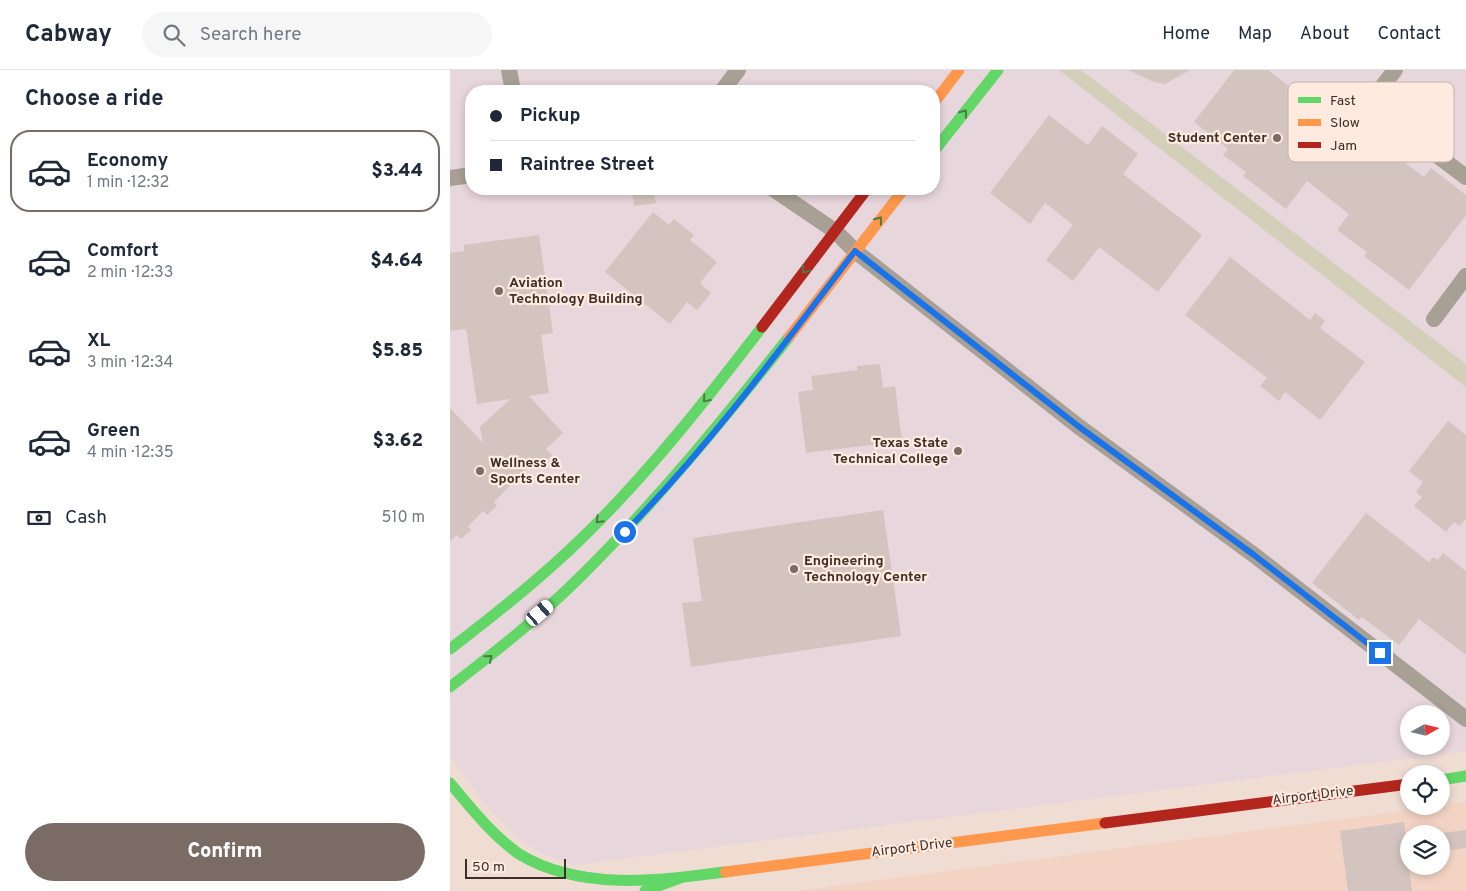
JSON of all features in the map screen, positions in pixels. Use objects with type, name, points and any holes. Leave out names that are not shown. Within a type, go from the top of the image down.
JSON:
[{"type":"main road","points":[[940,95],[959,70]]},
{"type":"main road","points":[[940,143],[998,70]]},
{"type":"main road","points":[[450,649],[504,609],[598,522],[638,478],[714,390],[862,195]]},
{"type":"main road","points":[[450,687],[482,664],[584,575],[653,504],[738,403],[899,195]]},
{"type":"main road","points":[[1450,779],[1466,776]]},
{"type":"main road","name":"Airport Drive","points":[[450,783],[476,815],[506,846],[523,859],[550,872],[576,880],[613,884],[680,878],[1400,785]]},
{"type":"main road","points":[[644,891],[680,878]]},
{"type":"street","points":[[509,70],[511,85]]},
{"type":"street","points":[[727,85],[738,70]]},
{"type":"street","points":[[1386,82],[1395,70]]},
{"type":"street","points":[[1446,162],[1466,177]]},
{"type":"street","points":[[450,178],[465,176]]},
{"type":"street","points":[[782,195],[835,231],[855,251],[1078,426],[1254,555],[1466,719]]},
{"type":"street","points":[[1434,319],[1466,276]]},
{"type":"shaded area","name":"Texas State Technical College","points":[[450,70],[1466,70],[1466,751],[1450,753],[1450,705],[1400,705],[1400,755],[1435,755],[573,865],[540,853],[518,838],[484,803],[450,756]]},
{"type":"shaded area","points":[[1059,70],[1081,70],[1466,364],[1466,387]]},
{"type":"shaded area","points":[[1466,801],[1466,891],[797,891],[1400,811],[1400,815],[1450,815],[1450,804]]},
{"type":"building","points":[[1128,70],[1190,70],[1165,84],[1154,82]]},
{"type":"building","points":[[1234,70],[1268,70],[1288,85],[1288,162],[1404,162],[1424,177],[1431,168],[1466,195],[1466,215],[1409,290],[1364,256],[1367,252],[1337,230],[1349,214],[1307,181],[1286,209],[1243,176],[1246,172],[1223,155],[1228,149],[1194,122]]},
{"type":"building","points":[[1049,115],[1088,145],[1102,126],[1138,154],[1123,174],[1202,235],[1158,292],[1099,247],[1073,281],[1046,260],[1073,225],[1045,203],[1030,224],[990,193]]},
{"type":"building","points":[[633,195],[654,195],[656,203],[634,206]]},
{"type":"building","points":[[653,212],[669,225],[674,219],[694,235],[690,240],[717,262],[700,283],[711,293],[697,310],[687,302],[670,324],[605,272]]},
{"type":"building","name":"Aviation Technology Building","points":[[539,235],[553,333],[541,335],[549,393],[529,396],[563,433],[546,449],[552,455],[541,466],[535,460],[494,502],[497,506],[487,515],[483,511],[468,526],[471,530],[461,539],[457,535],[450,541],[450,408],[483,443],[480,427],[510,399],[477,404],[466,329],[450,331],[450,253],[464,251],[464,245]]},
{"type":"building","points":[[1230,257],[1310,320],[1315,313],[1325,321],[1320,328],[1365,362],[1320,420],[1285,392],[1279,401],[1260,386],[1267,378],[1185,315]]},
{"type":"building","points":[[880,364],[883,388],[895,386],[902,441],[806,453],[798,392],[813,390],[811,376],[857,370],[857,366]]},
{"type":"building","points":[[1448,421],[1466,435],[1466,519],[1459,526],[1454,522],[1446,532],[1414,506],[1422,497],[1416,492],[1423,482],[1409,471]]},
{"type":"building","name":"Engineering Technology Center","points":[[883,510],[901,636],[691,667],[682,603],[702,601],[693,538]]},
{"type":"building","points":[[1366,513],[1429,562],[1433,557],[1438,560],[1443,553],[1466,571],[1466,655],[1419,619],[1399,645],[1362,617],[1359,620],[1312,583]]},
{"type":"building","points":[[1404,822],[1404,825],[1400,825],[1400,875],[1410,875],[1412,891],[1348,891],[1340,831]]},
{"type":"building","points":[[1466,830],[1466,848],[1450,850],[1450,832]]},
{"type":"traffic: fast","points":[[940,143],[998,70]]},
{"type":"traffic: fast","points":[[450,649],[534,582],[606,514],[653,463],[762,327]]},
{"type":"traffic: fast","points":[[450,687],[533,620],[565,592],[608,549],[688,460],[789,337]]},
{"type":"traffic: fast","points":[[1450,779],[1466,776]]},
{"type":"traffic: fast","points":[[450,783],[482,821],[509,847],[543,866],[567,874],[619,880],[646,880],[725,872]]},
{"type":"traffic: fast","points":[[645,891],[680,878]]},
{"type":"traffic: slow","points":[[940,95],[959,70]]},
{"type":"traffic: slow","points":[[789,337],[899,195]]},
{"type":"traffic: slow","points":[[725,872],[1105,823]]},
{"type":"traffic: jam","points":[[762,327],[862,195]]},
{"type":"traffic: jam","points":[[1105,823],[1400,785]]},
{"type":"place","name":"Student Center","points":[[1277,138]]},
{"type":"place","name":"Aviation Technology Building","points":[[499,291]]},
{"type":"place","name":"Texas State Technical College","points":[[958,451]]},
{"type":"place","name":"Wellness & Sports Center","points":[[480,471]]},
{"type":"place","name":"Engineering Technology Center","points":[[794,569]]},
{"type":"route","points":[[625,532],[653,504],[738,403],[855,251],[925,304],[1078,426],[1254,555],[1380,653]]}]
